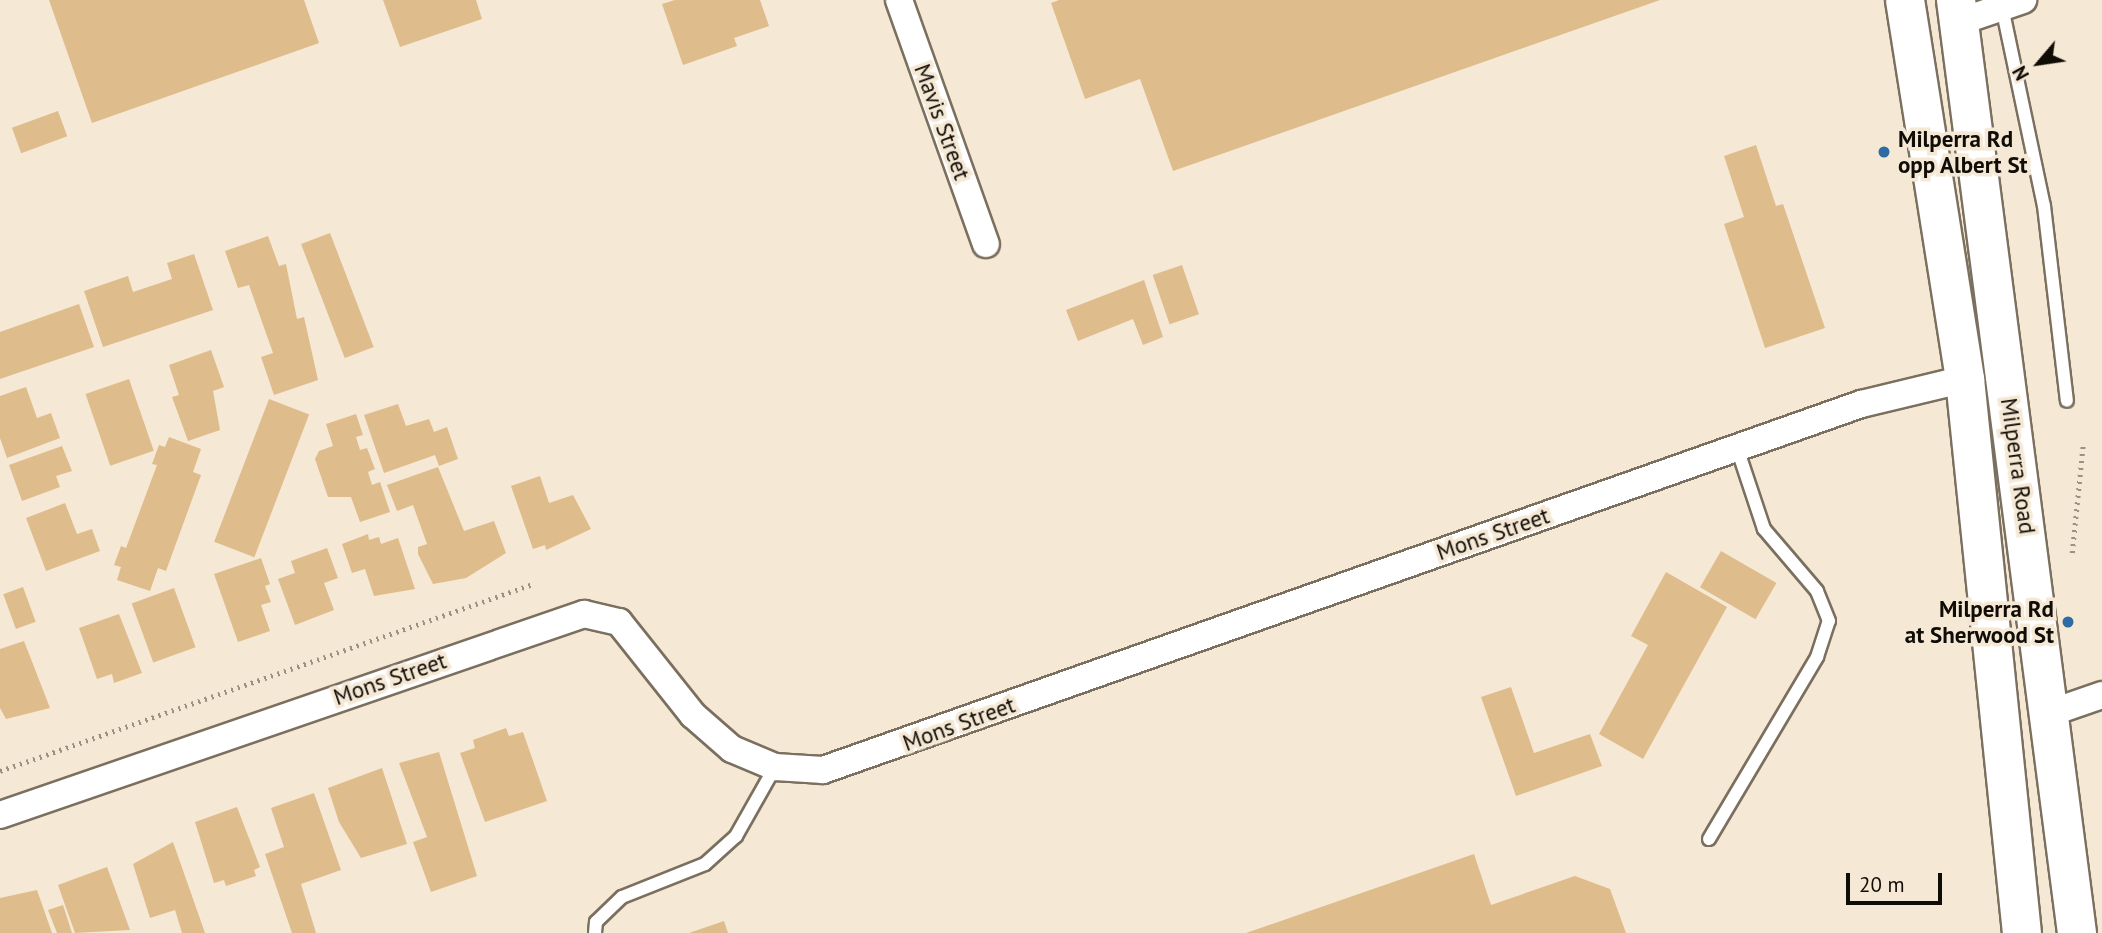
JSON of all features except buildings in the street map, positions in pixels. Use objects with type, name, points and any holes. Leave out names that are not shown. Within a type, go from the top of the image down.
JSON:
[{"type":"highway","name":"Milperra Road","points":[[1905,0],[1965,379],[2022,933]]},
{"type":"highway","name":"Milperra Road","points":[[1957,11],[2077,933]]},
{"type":"street","name":"Mavis Street","points":[[899,0],[986,244]]},
{"type":"street","points":[[1957,11],[2012,4]]},
{"type":"street","name":"Mons Street","points":[[0,815],[584,614],[619,622],[717,739],[775,767],[806,772],[839,766],[1737,447],[1886,396],[1965,379]]},
{"type":"street","points":[[2050,713],[2102,695]]},
{"type":"lane","points":[[2012,4],[2044,206],[2067,401]]},
{"type":"lane","points":[[1709,839],[1816,657],[1829,621],[1816,591],[1764,529],[1737,447]]},
{"type":"lane","points":[[594,933],[596,922],[622,897],[705,864],[736,836],[775,767]]},
{"type":"path","points":[[2072,553],[2082,445]]},
{"type":"path","points":[[0,771],[533,584]]},
{"type":"place","name":"Milperra Rd opp Albert St","points":[[1884,152]]},
{"type":"place","name":"Milperra Rd at Sherwood St","points":[[2068,622]]}]
